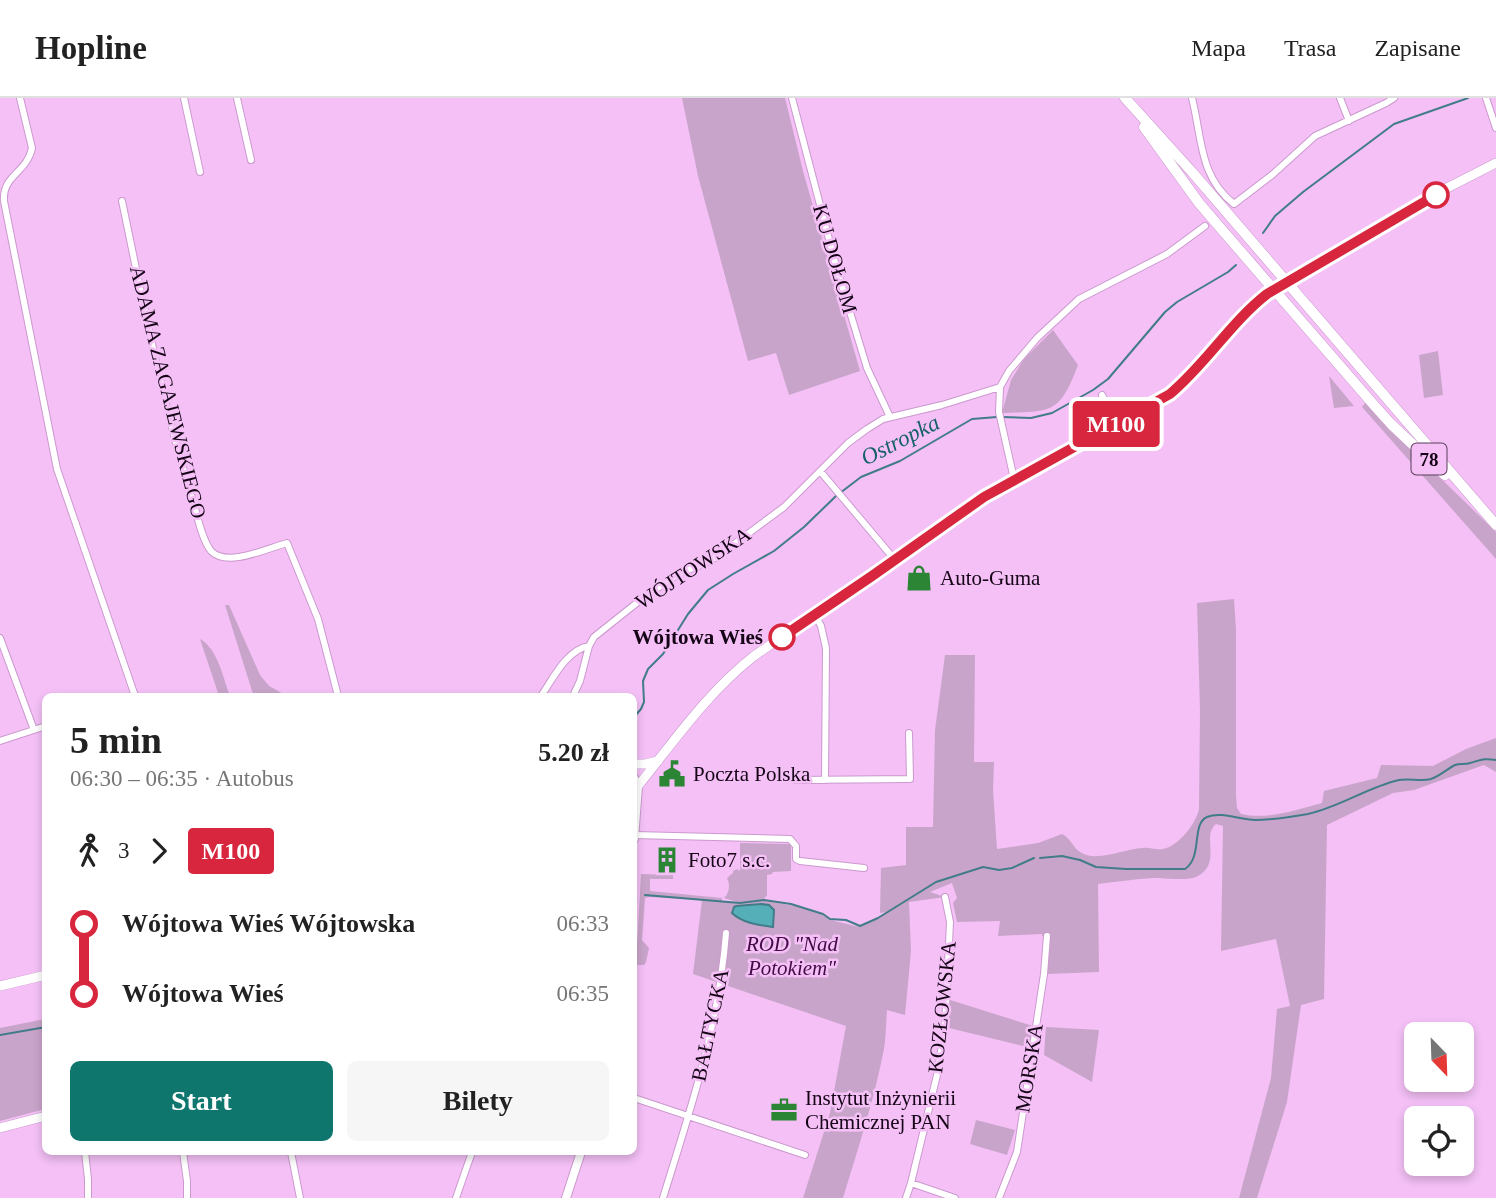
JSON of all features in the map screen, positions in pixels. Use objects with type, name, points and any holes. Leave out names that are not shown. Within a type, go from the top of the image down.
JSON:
[{"type":"main road","name":"78","points":[[1124,98],[1192,172],[1496,525]]},
{"type":"main road","name":"78","points":[[1124,98],[1199,203],[1273,289],[1391,424],[1486,514]]},
{"type":"main road","points":[[637,782],[733,674],[754,656],[984,497],[1170,394],[1187,380],[1252,306],[1273,289],[1445,189],[1496,163]]},
{"type":"main road","points":[[637,764],[658,761]]},
{"type":"main road","points":[[0,986],[42,976]]},
{"type":"main road","points":[[0,1128],[42,1117]]},
{"type":"street","points":[[20,98],[32,148],[26,164],[5,187],[4,201],[57,468],[132,693]]},
{"type":"street","points":[[184,98],[200,173]]},
{"type":"street","points":[[237,98],[251,160]]},
{"type":"street","name":"KU DOŁOM","points":[[792,98],[829,241],[864,358],[890,417]]},
{"type":"street","points":[[1192,98],[1203,159],[1211,177],[1234,204],[1272,175],[1315,136],[1394,98]]},
{"type":"street","points":[[1340,98],[1349,121]]},
{"type":"street","points":[[1486,99],[1496,128]]},
{"type":"street","name":"ADAMA ZAGAJEWSKIEGO","points":[[122,201],[164,398],[204,537],[212,551],[224,558],[239,557],[287,542],[318,619],[337,693]]},
{"type":"street","points":[[1014,480],[999,412],[1000,387],[1009,371],[1037,338],[1079,299],[1167,254],[1205,226]]},
{"type":"street","name":"WÓJTOWSKA","points":[[574,693],[594,636],[678,574],[718,556],[784,507],[848,443],[883,419],[907,415],[1000,387]]},
{"type":"street","points":[[1102,395],[1117,424]]},
{"type":"street","points":[[820,471],[895,560]]},
{"type":"street","points":[[815,615],[821,626],[826,648],[825,780]]},
{"type":"street","points":[[0,638],[34,730]]},
{"type":"street","points":[[543,693],[571,654],[589,646]]},
{"type":"street","name":"WÓJTOWSKA","points":[[580,681],[581,693]]},
{"type":"street","points":[[0,741],[42,727]]},
{"type":"street","points":[[795,780],[909,779],[909,733]]},
{"type":"street","points":[[637,837],[790,839],[796,846],[796,859],[800,861],[864,868]]},
{"type":"street","name":"KOZŁOWSKA","points":[[906,1198],[937,1075],[945,1027],[950,922],[945,897]]},
{"type":"street","name":"BAŁTYCKA","points":[[663,1198],[704,1065],[720,987],[726,933]]},
{"type":"street","name":"MORSKA","points":[[999,1198],[1017,1152],[1044,974],[1047,936]]},
{"type":"street","points":[[637,1099],[805,1155]]},
{"type":"street","points":[[86,1155],[88,1198]]},
{"type":"street","points":[[183,1155],[187,1198]]},
{"type":"street","points":[[292,1155],[300,1198]]},
{"type":"street","points":[[456,1198],[471,1155]]},
{"type":"street","points":[[566,1198],[580,1155]]},
{"type":"street","points":[[911,1183],[955,1198]]},
{"type":"green space","points":[[682,98],[785,98],[860,371],[789,395],[776,353],[748,361],[698,176]]},
{"type":"green space","points":[[1053,330],[1078,365],[1065,393],[1059,402],[1043,410],[1002,413],[1011,380],[1024,359]]},
{"type":"green space","points":[[1438,351],[1443,395],[1424,398],[1419,355]]},
{"type":"green space","points":[[1329,376],[1354,406],[1334,408]]},
{"type":"green space","points":[[1366,402],[1395,434],[1496,532],[1496,559],[1362,407]]},
{"type":"green space","name":"ROD \"Nad Potokiem\"","points":[[1234,599],[1236,796],[1237,808],[1241,814],[1272,815],[1322,803],[1324,791],[1377,778],[1381,765],[1433,766],[1466,749],[1496,738],[1496,772],[1484,765],[1414,790],[1393,793],[1327,825],[1324,999],[1301,1005],[1287,1102],[1257,1198],[1239,1198],[1271,1078],[1277,1009],[1290,1006],[1276,939],[1221,951],[1223,826],[1216,824],[1212,828],[1210,838],[1210,861],[1198,876],[1187,879],[1153,878],[1098,884],[1099,972],[1047,974],[1050,936],[998,936],[1000,921],[957,922],[953,903],[957,898],[952,883],[930,892],[945,897],[909,902],[911,951],[905,1015],[887,1010],[880,1068],[843,1198],[803,1198],[830,1113],[846,1026],[693,974],[702,900],[645,898],[642,940],[649,948],[644,965],[637,965],[641,874],[673,875],[673,879],[650,879],[650,891],[722,898],[722,902],[740,903],[724,898],[729,888],[727,878],[733,871],[740,871],[740,843],[791,844],[791,871],[767,875],[767,896],[758,901],[805,908],[834,921],[860,927],[887,912],[880,913],[881,868],[906,865],[906,827],[933,827],[935,730],[945,655],[975,655],[974,762],[994,762],[997,849],[1038,843],[1062,834],[1079,851],[1095,856],[1142,848],[1169,847],[1188,831],[1199,809],[1197,603]]},
{"type":"green space","points":[[225,605],[229,605],[260,675],[269,686],[282,693],[253,693]]},
{"type":"green space","points":[[200,639],[216,657],[229,693],[218,693]]},
{"type":"green space","points":[[947,999],[1033,1026],[1031,1048],[945,1027]]},
{"type":"green space","points":[[42,1020],[42,1110],[0,1121],[0,1028]]},
{"type":"green space","points":[[1046,1027],[1099,1030],[1092,1082],[1044,1055]]},
{"type":"green space","points":[[976,1120],[1015,1130],[1007,1155],[970,1144]]},
{"type":"shaded area","points":[[769,905],[774,910],[773,927],[746,921],[732,913],[736,906]]},
{"type":"waterway","name":"Ostropka","points":[[1263,233],[1275,216],[1303,192],[1394,124],[1468,98]]},
{"type":"waterway","name":"Ostropka","points":[[1002,417],[1031,418],[1052,413],[1093,390],[1108,379],[1165,312],[1236,265]]},
{"type":"waterway","name":"Ostropka","points":[[840,493],[861,477],[900,461],[972,419],[997,417]]},
{"type":"waterway","name":"Ostropka","points":[[637,714],[644,702],[643,681],[648,669],[663,654],[688,614],[708,590],[774,551],[836,496]]},
{"type":"waterway","points":[[1040,858],[1062,856],[1096,867],[1185,869],[1194,857],[1199,826],[1212,815],[1261,820],[1308,814],[1388,783],[1427,780],[1457,764],[1485,759],[1496,760]]},
{"type":"waterway","points":[[645,895],[740,903],[764,900],[791,904],[823,914],[830,919],[846,920],[860,926],[936,882],[983,867],[999,870],[1012,868],[1034,858]]},
{"type":"waterway","name":"Ostropka","points":[[0,1035],[42,1028]]},
{"type":"bus line","name":"M100","points":[[782,637],[984,497],[1170,394],[1187,380],[1233,326],[1267,294],[1436,195]]},
{"type":"place","name":"Auto-Guma","points":[[919,578]]},
{"type":"place","name":"Wójtowa Wieś","points":[[782,637]]},
{"type":"place","name":"Poczta Polska","points":[[672,774]]},
{"type":"place","name":"Foto7 s.c.","points":[[667,860]]},
{"type":"place","name":"Instytut Inżynierii Chemicznej PAN","points":[[784,1110]]}]
